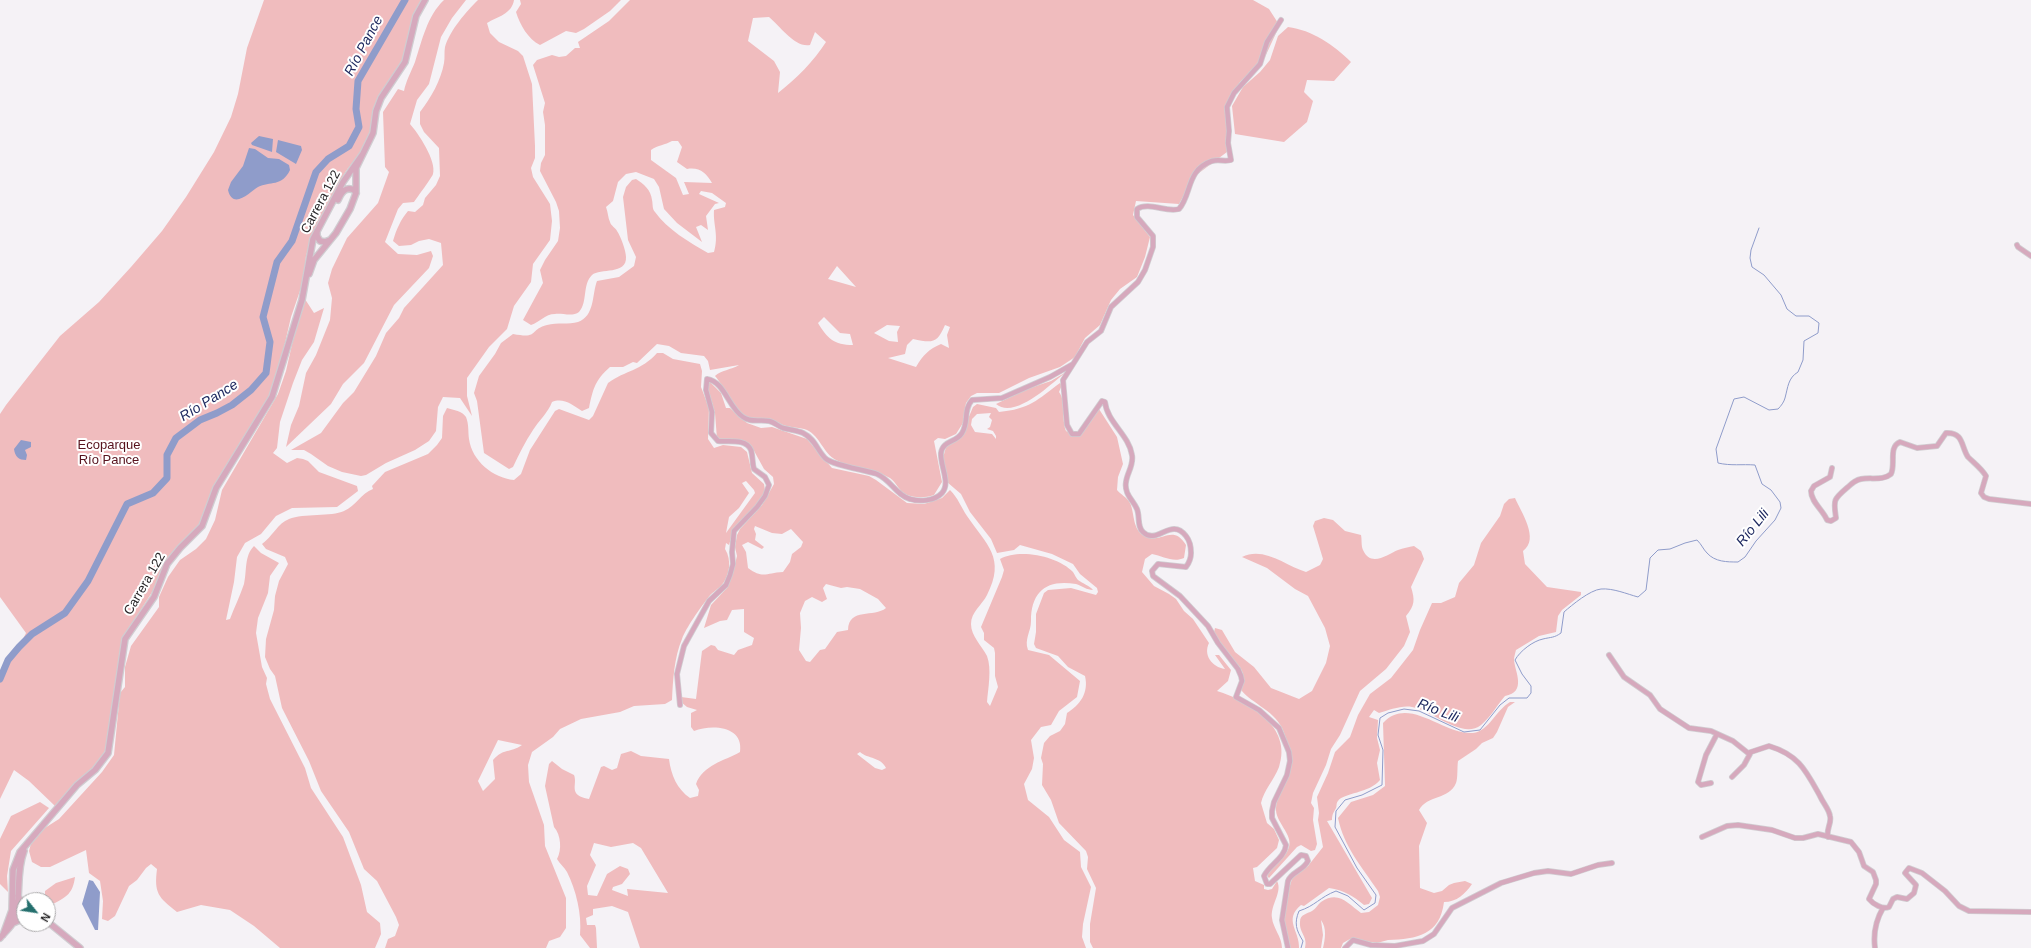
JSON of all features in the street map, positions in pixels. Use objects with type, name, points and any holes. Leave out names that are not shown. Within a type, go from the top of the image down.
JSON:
[{"type":"street","name":"Carrera 122","points":[[2,936],[13,923],[13,870],[20,852],[77,785],[95,770],[108,753],[125,639],[154,597],[167,564],[180,548],[202,526],[216,488],[272,397],[314,260],[346,218],[356,193],[356,168],[370,140],[381,98],[405,62],[416,16],[425,0]]},
{"type":"street","points":[[1281,20],[1267,42],[1260,64],[1234,93],[1227,107],[1229,131],[1228,143],[1231,160],[1229,162],[1218,159],[1204,166],[1192,178],[1179,208],[1166,209],[1143,206],[1137,209],[1137,217],[1153,236],[1153,247],[1145,270],[1138,282],[1112,307],[1101,331],[1087,342],[1063,380],[1062,385],[1069,430],[1072,434],[1079,434],[1102,401],[1105,402],[1106,411],[1132,454],[1132,466],[1126,486],[1130,501],[1138,510],[1140,529],[1144,534],[1150,536],[1177,528],[1184,532],[1189,540],[1191,557],[1186,567],[1158,564],[1154,568],[1153,576],[1156,581],[1180,596],[1208,626],[1218,643],[1238,669],[1241,676],[1242,681],[1236,696],[1259,710],[1279,728],[1289,752],[1290,761],[1287,775],[1274,802],[1272,811],[1272,818],[1284,839],[1286,850],[1264,876],[1267,884],[1270,884],[1296,858],[1301,855],[1308,859],[1306,865],[1289,877],[1288,881],[1282,920],[1288,948]]},
{"type":"street","name":"Carrera 122","points":[[305,286],[310,249],[318,227],[343,182],[362,155]]},
{"type":"street","points":[[327,213],[334,206],[344,190],[351,188],[356,193]]},
{"type":"street","points":[[318,227],[316,236],[318,239],[323,242],[330,240]]},
{"type":"street","points":[[2017,245],[2031,256]]},
{"type":"street","points":[[680,705],[677,674],[684,646],[709,600],[726,584],[730,575],[733,564],[732,552],[734,531],[765,496],[769,485],[765,477],[754,469],[749,447],[739,442],[718,441],[711,433],[712,412],[706,390],[707,379],[719,384],[734,410],[744,418],[750,421],[770,421],[783,428],[805,434],[811,438],[825,458],[832,462],[856,467],[878,474],[890,482],[899,493],[909,499],[926,500],[939,496],[945,490],[947,483],[943,473],[941,460],[942,448],[947,442],[957,439],[963,432],[967,420],[967,408],[972,400],[1002,398],[1050,377],[1074,363]]},
{"type":"street","points":[[1832,468],[1830,477],[1814,486],[1811,491],[1814,501],[1824,513],[1827,520],[1831,521],[1836,518],[1834,507],[1836,497],[1851,484],[1861,479],[1885,478],[1892,474],[1895,464],[1893,448],[1896,444],[1900,442],[1917,448],[1937,446],[1946,433],[1950,433],[1956,435],[1962,440],[1968,456],[1984,472],[1986,480],[1981,493],[1984,497],[1989,499],[2031,504]]},
{"type":"street","points":[[1609,655],[1624,678],[1650,695],[1660,709],[1689,728],[1704,729],[1717,734],[1733,741],[1750,754]]},
{"type":"street","points":[[1711,783],[1701,785],[1698,782],[1706,755],[1717,734]]},
{"type":"street","points":[[1732,777],[1742,768],[1750,754],[1769,746],[1785,752],[1798,762],[1810,776],[1828,811],[1830,821],[1827,832],[1828,836]]},
{"type":"street","points":[[1702,837],[1727,826],[1738,825],[1772,830],[1795,838],[1803,838],[1818,834],[1851,842],[1856,847],[1864,866],[1873,872],[1876,880],[1876,884],[1869,899],[1871,902],[1883,908],[1889,907],[1893,899],[1898,897],[1907,899],[1914,894],[1916,884],[1905,873],[1909,868],[1922,873],[1945,891],[1959,906],[1969,911],[2031,912]]},
{"type":"street","name":"Carrera 122","points":[[17,892],[20,861],[27,843]]},
{"type":"street","points":[[1345,948],[1353,940],[1371,945],[1395,946],[1423,941],[1434,934],[1452,908],[1501,883],[1534,873],[1548,871],[1571,874],[1612,862]]},
{"type":"street","name":"Carrera 122","points":[[2,936],[14,910],[16,900]]},
{"type":"street","points":[[1874,948],[1874,934],[1878,917],[1883,908]]},
{"type":"street","points":[[56,928],[80,948]]},
{"type":"green space","name":"Ecoparque Río Pance","points":[[264,0],[425,0],[416,16],[409,53],[381,98],[370,140],[346,171],[311,238],[306,256],[303,282],[291,317],[279,369],[269,396],[213,487],[199,525],[185,540],[123,638],[105,751],[93,768],[75,783],[55,806],[29,781],[14,770],[0,799],[0,679],[8,660],[19,647],[26,633],[0,597],[0,414],[60,336],[99,302],[131,267],[162,231],[186,197],[214,152],[231,117],[238,94],[247,48]]},
{"type":"green space","points":[[444,0],[466,0],[452,18],[441,37],[429,84],[417,100],[410,124],[422,140],[430,155],[433,174],[414,202],[403,203],[398,209],[385,242],[398,254],[417,255],[431,251],[433,256],[429,268],[394,305],[364,363],[343,384],[331,404],[286,447],[291,425],[299,406],[306,373],[316,355],[330,320],[332,298],[328,283],[332,269],[347,238],[378,203],[389,172],[385,167],[383,112],[398,89],[404,91],[429,21],[438,6]]},
{"type":"green space","points":[[478,0],[514,0],[513,5],[507,12],[487,23],[490,33],[499,42],[518,51],[523,56],[532,84],[535,158],[531,168],[533,177],[550,204],[552,221],[550,240],[533,264],[531,282],[514,306],[507,329],[489,347],[467,378],[467,396],[472,416],[460,398],[443,397],[438,407],[436,431],[429,441],[415,450],[386,463],[366,475],[361,476],[342,472],[328,466],[304,450],[291,450],[321,433],[343,403],[354,392],[376,356],[386,333],[399,318],[404,308],[443,265],[441,243],[429,239],[419,241],[411,245],[399,246],[393,241],[405,214],[408,211],[415,212],[423,205],[425,198],[436,185],[440,176],[439,148],[424,132],[420,124],[420,112],[432,95],[441,76],[447,41],[454,28]]},
{"type":"green space","points":[[520,0],[621,0],[610,11],[584,29],[576,33],[566,31],[540,45],[528,35],[520,22],[516,12],[521,4]]},
{"type":"green space","points":[[630,0],[1253,0],[1269,9],[1278,23],[1277,31],[1265,57],[1240,82],[1226,105],[1229,128],[1227,152],[1195,176],[1179,204],[1136,201],[1133,215],[1150,237],[1145,257],[1137,277],[1120,289],[1111,300],[1100,325],[1085,338],[1075,357],[1060,367],[1029,378],[999,393],[977,393],[971,396],[966,403],[963,423],[956,434],[945,439],[938,438],[934,441],[942,482],[934,495],[920,497],[904,494],[890,478],[836,460],[828,453],[815,436],[807,430],[789,427],[772,420],[752,419],[745,417],[733,404],[715,376],[720,372],[739,365],[710,370],[708,361],[704,356],[681,353],[669,346],[657,344],[637,363],[633,362],[623,367],[610,367],[595,385],[589,408],[582,411],[564,401],[560,400],[552,402],[527,439],[513,467],[509,469],[484,453],[477,401],[474,393],[479,376],[501,343],[513,334],[531,335],[537,329],[547,325],[578,322],[587,315],[590,310],[597,281],[619,277],[634,266],[636,257],[628,240],[623,197],[626,187],[632,180],[636,179],[647,188],[651,196],[654,211],[666,224],[686,240],[701,249],[708,253],[714,252],[716,235],[714,210],[725,207],[726,203],[712,193],[701,191],[699,194],[719,203],[715,204],[706,216],[708,230],[701,225],[696,227],[702,242],[677,223],[664,209],[659,187],[654,179],[636,172],[626,174],[618,182],[613,201],[606,207],[609,219],[623,244],[626,254],[625,263],[618,269],[592,275],[587,284],[582,308],[579,312],[571,315],[551,314],[531,325],[523,320],[543,283],[540,270],[558,241],[560,228],[559,211],[556,202],[540,171],[541,163],[545,155],[545,125],[543,112],[545,103],[533,65],[537,60],[552,55],[559,57],[566,56],[575,48],[580,48],[578,42],[609,21]],"holes":[[[769,17],[788,36],[804,45],[810,45],[815,32],[826,42],[804,69],[778,93],[780,72],[774,61],[748,41],[753,18]],[[678,141],[682,147],[677,162],[687,169],[699,170],[707,176],[712,183],[684,182],[689,194],[683,195],[676,178],[651,160],[651,150],[667,143]],[[837,266],[856,287],[828,279]],[[824,317],[840,333],[850,334],[853,345],[841,344],[832,340],[818,323]],[[887,325],[900,326],[897,332],[898,342],[889,341],[874,333]],[[945,325],[950,327],[947,335],[949,348],[941,344],[933,348],[921,359],[916,367],[888,358],[905,354],[907,345],[913,339],[933,341],[939,336]]]},
{"type":"green space","points":[[1288,27],[1306,31],[1322,39],[1351,62],[1334,81],[1307,80],[1304,92],[1313,101],[1307,122],[1284,142],[1235,134],[1232,106],[1243,87],[1260,72],[1270,60],[1278,36]]},
{"type":"green space","points":[[303,296],[314,313],[324,308],[314,342],[302,360],[293,383],[280,422],[277,448],[273,453],[287,463],[297,458],[308,461],[319,472],[357,486],[358,491],[337,507],[292,508],[276,516],[261,534],[245,543],[237,557],[234,582],[226,620],[230,619],[244,584],[247,559],[254,546],[261,553],[279,563],[270,576],[268,593],[258,618],[256,633],[262,667],[267,678],[266,684],[270,699],[305,768],[311,788],[343,837],[361,885],[367,912],[380,923],[381,934],[375,948],[280,948],[254,926],[230,910],[201,905],[177,912],[165,902],[159,894],[156,884],[157,869],[151,864],[137,880],[129,886],[115,916],[108,921],[102,919],[103,901],[100,881],[89,873],[86,850],[50,867],[41,867],[32,862],[29,851],[32,840],[37,833],[59,819],[102,772],[114,755],[120,693],[125,687],[125,667],[131,646],[159,607],[159,597],[168,577],[180,560],[196,549],[206,539],[215,520],[222,490],[278,394],[286,371]]},
{"type":"green space","points":[[657,353],[663,353],[673,359],[700,364],[702,371],[701,387],[709,408],[708,439],[714,448],[723,445],[741,447],[747,452],[752,473],[764,484],[765,490],[762,497],[732,535],[729,545],[726,543],[725,549],[729,558],[729,568],[724,582],[709,596],[684,634],[679,646],[673,677],[672,700],[665,704],[634,706],[620,712],[581,719],[560,729],[553,737],[532,752],[528,765],[529,782],[544,825],[545,846],[566,898],[566,928],[560,937],[549,941],[546,948],[385,948],[388,939],[395,936],[399,925],[396,917],[377,881],[364,869],[349,832],[321,791],[309,761],[282,708],[275,676],[265,657],[266,639],[274,610],[275,596],[279,581],[288,564],[285,557],[266,549],[262,544],[285,521],[289,519],[302,516],[339,513],[348,509],[365,493],[373,489],[372,486],[385,472],[428,454],[442,438],[443,416],[447,408],[460,412],[466,417],[471,447],[479,461],[491,472],[506,479],[514,480],[521,474],[530,450],[555,411],[559,409],[589,420],[593,416],[608,383],[651,359]],"holes":[[[746,481],[755,493],[726,533],[729,517],[739,508],[749,493],[742,483]],[[498,740],[522,745],[518,748],[501,753],[493,760],[495,779],[483,791],[478,781]]]},
{"type":"green space","points":[[1066,372],[1043,391],[1023,404],[1004,408],[996,404],[1027,389],[1051,381]]},
{"type":"green space","points":[[709,381],[721,393],[726,408],[730,408],[747,423],[761,428],[772,427],[807,439],[832,468],[869,476],[907,503],[924,504],[942,498],[950,490],[953,493],[992,552],[994,561],[995,571],[987,595],[971,620],[971,628],[973,633],[987,656],[989,679],[987,702],[990,706],[998,687],[995,676],[995,653],[994,648],[984,640],[984,633],[981,627],[1004,570],[1000,559],[1017,554],[1038,555],[1048,558],[1066,566],[1073,572],[1078,580],[1093,590],[1076,584],[1057,583],[1043,589],[1034,602],[1031,625],[1027,639],[1028,650],[1049,655],[1080,681],[1077,697],[1059,711],[1051,725],[1041,727],[1031,740],[1034,758],[1032,769],[1024,784],[1028,800],[1049,817],[1064,840],[1080,852],[1081,867],[1091,887],[1083,924],[1082,937],[1086,948],[640,948],[628,912],[612,906],[593,909],[593,915],[586,918],[587,925],[595,925],[597,948],[590,948],[580,935],[580,919],[576,894],[567,872],[557,859],[560,851],[560,843],[558,834],[554,827],[545,786],[549,764],[552,761],[562,769],[574,775],[576,792],[578,795],[589,799],[601,767],[604,766],[612,770],[617,768],[621,754],[631,751],[641,756],[669,759],[671,771],[675,781],[690,798],[698,796],[699,790],[696,784],[704,772],[715,764],[740,752],[740,743],[732,732],[718,728],[694,731],[691,727],[691,713],[697,710],[687,707],[681,702],[681,697],[696,699],[702,651],[711,645],[715,646],[718,650],[734,655],[738,650],[752,645],[754,638],[744,632],[744,609],[732,610],[727,620],[720,621],[704,628],[711,605],[727,588],[732,576],[737,556],[735,547],[737,535],[740,529],[762,505],[774,484],[773,477],[764,469],[753,449],[741,440],[717,439],[715,413],[707,386]],"holes":[[[755,526],[772,533],[782,534],[791,529],[803,542],[801,547],[792,554],[790,562],[783,572],[761,574],[748,568],[746,552],[742,545],[748,542],[762,549],[764,547],[755,540],[756,534],[754,529]],[[826,584],[841,588],[847,587],[860,589],[878,599],[886,608],[881,611],[863,614],[853,618],[849,623],[848,630],[837,632],[825,649],[820,650],[810,662],[806,661],[799,650],[801,628],[800,613],[805,601],[812,597],[822,602],[827,599],[823,588]],[[860,752],[878,760],[884,764],[886,768],[882,770],[875,768],[857,754]],[[594,843],[611,847],[633,843],[641,848],[668,893],[627,889],[628,896],[612,890],[613,887],[622,884],[630,874],[628,869],[620,866],[607,874],[597,896],[588,895],[587,886],[596,865],[590,855]]]},
{"type":"green space","points":[[1060,383],[1062,385],[1059,392],[1063,401],[1066,431],[1077,437],[1080,435],[1099,409],[1117,437],[1123,464],[1118,477],[1117,490],[1128,499],[1132,507],[1134,521],[1138,530],[1145,536],[1151,538],[1171,535],[1176,536],[1186,545],[1184,558],[1176,560],[1152,554],[1145,559],[1142,572],[1154,586],[1176,599],[1184,611],[1193,619],[1209,643],[1207,652],[1210,660],[1216,666],[1225,669],[1215,655],[1219,655],[1231,670],[1228,681],[1217,691],[1242,701],[1254,709],[1274,728],[1280,740],[1282,753],[1279,767],[1264,794],[1261,803],[1267,823],[1274,829],[1279,840],[1277,848],[1257,867],[1253,868],[1255,881],[1264,885],[1264,889],[1272,889],[1277,881],[1278,894],[1273,908],[1272,918],[1281,940],[1282,948],[1093,948],[1090,942],[1090,924],[1096,888],[1087,869],[1088,857],[1086,851],[1059,823],[1051,800],[1042,785],[1043,764],[1041,758],[1044,743],[1050,736],[1060,731],[1065,724],[1067,713],[1076,706],[1082,698],[1086,688],[1085,676],[1068,667],[1058,656],[1036,648],[1034,644],[1036,614],[1044,593],[1048,590],[1071,588],[1096,595],[1098,592],[1097,588],[1080,574],[1073,564],[1052,554],[1020,545],[1014,550],[997,553],[991,539],[970,512],[961,494],[947,482],[943,458],[946,447],[960,438],[973,407],[977,404],[996,408],[999,412],[1018,409],[1039,399]],"holes":[[[991,413],[989,417],[992,420],[990,427],[987,429],[993,431],[996,439],[992,434],[975,432],[971,425],[972,419],[977,414]]]},
{"type":"green space","points":[[1515,498],[1528,525],[1530,533],[1528,546],[1523,551],[1525,564],[1547,587],[1581,592],[1581,595],[1562,610],[1558,616],[1556,632],[1539,636],[1516,650],[1514,660],[1518,686],[1512,694],[1505,696],[1481,725],[1473,729],[1456,727],[1429,713],[1412,707],[1400,707],[1379,713],[1374,710],[1369,717],[1378,720],[1377,738],[1380,750],[1377,763],[1380,780],[1370,788],[1341,798],[1337,803],[1332,820],[1327,821],[1372,898],[1369,904],[1364,905],[1348,894],[1329,888],[1304,906],[1301,905],[1293,916],[1299,948],[1290,948],[1284,930],[1282,913],[1293,876],[1308,866],[1323,847],[1318,820],[1319,813],[1317,797],[1328,773],[1335,752],[1350,737],[1358,715],[1370,694],[1391,678],[1413,650],[1432,603],[1441,603],[1455,597],[1459,583],[1474,565],[1481,543],[1500,516],[1504,504],[1509,499]]},
{"type":"green space","points":[[1324,518],[1333,520],[1345,531],[1361,535],[1363,550],[1370,558],[1375,559],[1385,557],[1400,549],[1414,546],[1421,551],[1424,559],[1411,587],[1413,605],[1406,616],[1410,632],[1404,646],[1386,669],[1360,691],[1340,735],[1331,749],[1326,765],[1313,793],[1311,803],[1314,808],[1313,820],[1317,844],[1315,850],[1311,851],[1301,845],[1297,847],[1269,878],[1267,876],[1269,872],[1285,855],[1290,842],[1289,837],[1276,813],[1276,804],[1286,783],[1289,768],[1289,754],[1286,739],[1282,728],[1273,716],[1243,693],[1240,688],[1243,673],[1239,666],[1224,649],[1214,632],[1215,628],[1222,630],[1235,652],[1254,667],[1271,688],[1299,699],[1312,691],[1326,663],[1330,646],[1325,628],[1308,596],[1295,589],[1267,568],[1242,557],[1250,554],[1267,555],[1306,572],[1320,565],[1323,559],[1313,526],[1315,521]]},
{"type":"green space","points":[[1510,702],[1515,702],[1508,707],[1493,738],[1482,743],[1458,761],[1457,781],[1453,788],[1443,795],[1427,802],[1419,810],[1427,823],[1419,846],[1420,888],[1434,893],[1442,891],[1454,883],[1465,881],[1472,884],[1457,899],[1444,902],[1442,913],[1438,922],[1425,933],[1408,938],[1388,940],[1377,943],[1350,939],[1343,943],[1341,948],[1323,948],[1325,930],[1321,920],[1323,935],[1321,948],[1305,948],[1306,944],[1300,926],[1300,919],[1321,902],[1333,897],[1338,898],[1347,902],[1361,913],[1369,912],[1378,905],[1380,897],[1378,891],[1349,848],[1338,818],[1351,802],[1373,795],[1385,786],[1383,723],[1393,715],[1404,713],[1415,714],[1462,732],[1473,733],[1484,728]]},
{"type":"green space","points":[[40,802],[49,808],[11,851],[7,876],[8,892],[0,884],[0,839],[11,816]]},
{"type":"green space","points":[[75,877],[71,891],[56,902],[56,892],[45,891],[56,883]]},
{"type":"water","points":[[259,136],[273,139],[272,152],[252,145],[251,143]]},
{"type":"water","points":[[278,140],[301,146],[302,150],[296,164],[276,152]]},
{"type":"water","points":[[249,148],[255,149],[268,158],[279,159],[289,165],[290,170],[280,181],[262,185],[242,198],[234,199],[230,196],[228,190],[231,182],[243,166]]},
{"type":"water","points":[[21,440],[31,442],[31,447],[25,450],[27,455],[26,460],[18,458],[15,454],[14,449]]},
{"type":"water","points":[[89,880],[93,881],[100,892],[98,930],[95,930],[82,904]]},
{"type":"waterway","name":"Río Pance","points":[[0,679],[8,660],[19,647],[32,634],[65,613],[88,581],[127,504],[153,493],[167,478],[167,455],[176,438],[200,420],[232,405],[251,390],[266,373],[270,342],[263,317],[277,262],[292,241],[316,172],[328,159],[349,146],[359,127],[356,109],[358,81],[405,0]]},
{"type":"waterway","name":"Río Lili","points":[[1301,948],[1303,941],[1297,930],[1296,923],[1299,911],[1309,907],[1336,891],[1348,896],[1364,910],[1375,903],[1376,895],[1357,868],[1335,827],[1336,811],[1345,800],[1362,795],[1382,785],[1383,750],[1378,735],[1380,718],[1388,713],[1404,709],[1419,711],[1464,732],[1480,730],[1500,705],[1509,698],[1527,698],[1531,693],[1531,686],[1522,674],[1515,660],[1520,653],[1531,644],[1539,640],[1554,637],[1561,633],[1564,612],[1581,598],[1601,589],[1615,590],[1638,597],[1646,590],[1650,558],[1658,550],[1670,549],[1697,540],[1707,553],[1717,560],[1725,562],[1738,562],[1745,557],[1756,541],[1775,520],[1781,508],[1780,502],[1771,490],[1762,484],[1755,465],[1732,465],[1718,463],[1716,449],[1734,399],[1744,397],[1769,410],[1779,408],[1785,399],[1790,380],[1798,372],[1803,360],[1804,341],[1818,333],[1819,323],[1809,316],[1796,316],[1787,309],[1781,295],[1764,275],[1752,267],[1750,258],[1751,250],[1759,228]]}]
